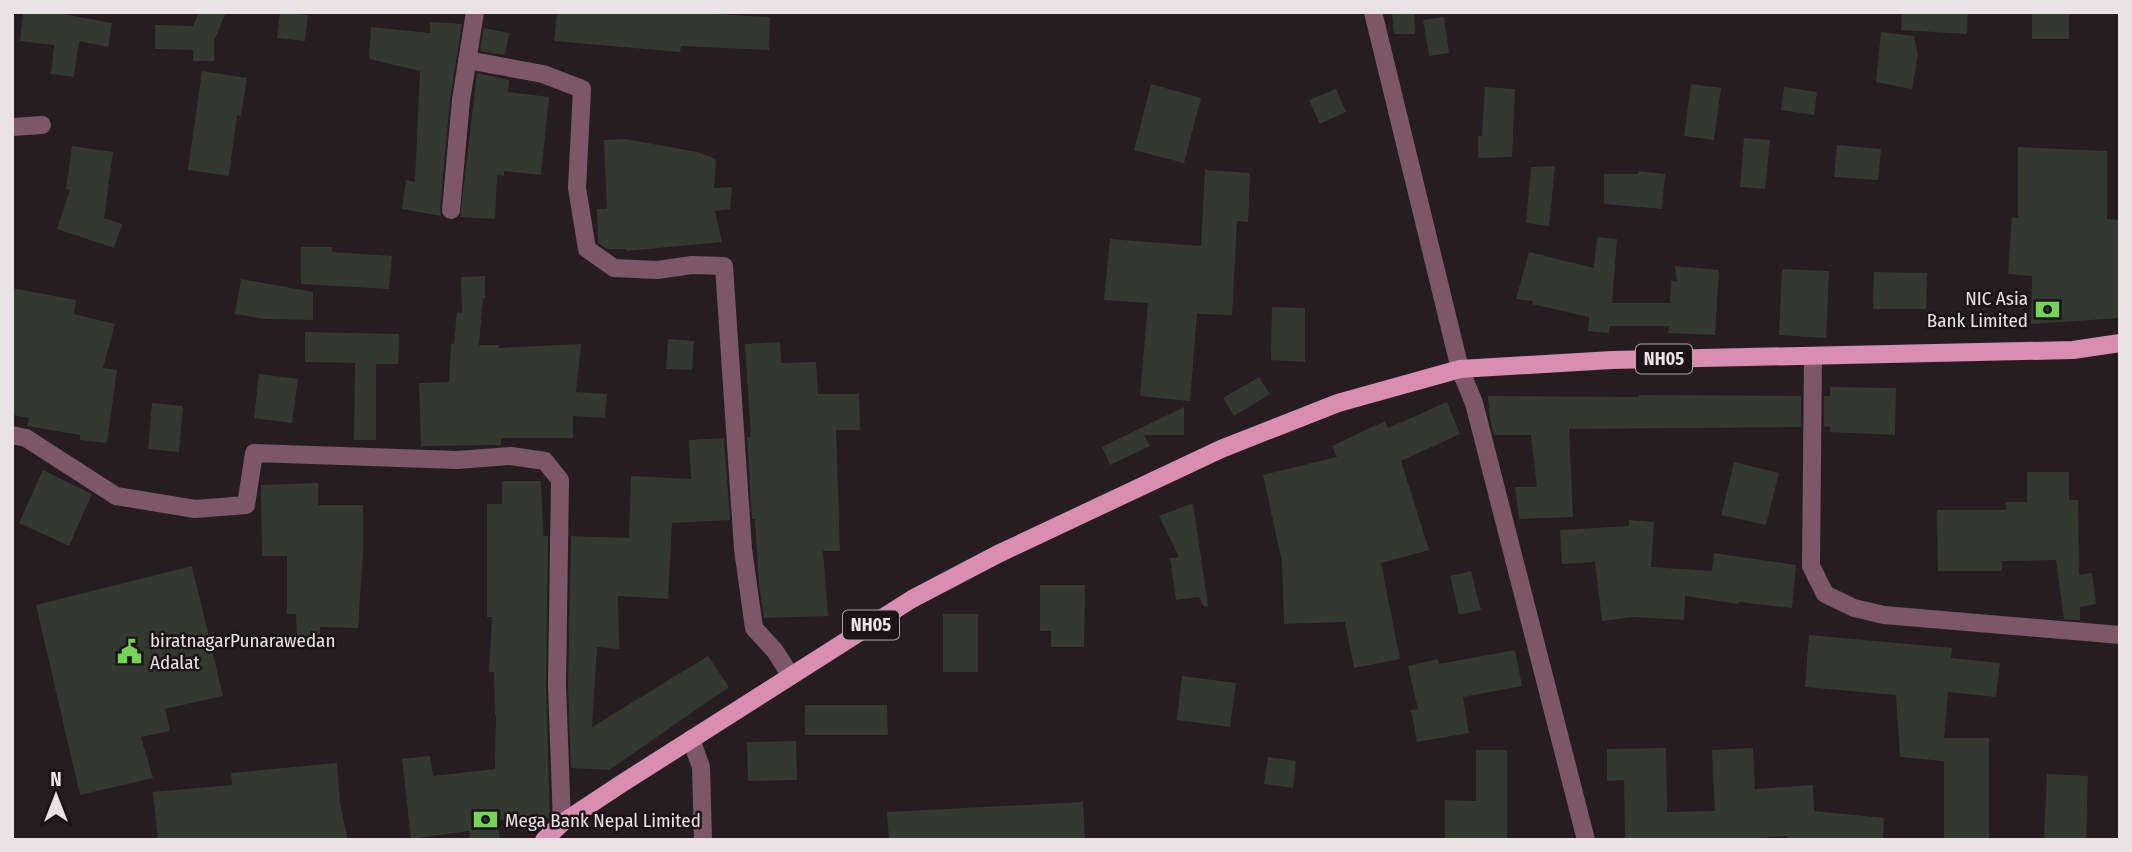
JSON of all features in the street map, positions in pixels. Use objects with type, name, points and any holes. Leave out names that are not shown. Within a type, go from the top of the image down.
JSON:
[{"type":"main road","name":"NH05","points":[[544,840],[562,823],[912,599],[998,554],[1221,449],[1338,403],[1460,369],[1612,360],[2073,350],[2120,343]]},
{"type":"street","points":[[451,210],[461,100],[475,12]]},
{"type":"street","points":[[1373,12],[1460,369],[1474,403],[1586,840]]},
{"type":"street","points":[[467,60],[543,74],[582,89],[577,188],[587,249],[614,268],[657,270],[692,265],[724,266],[743,549],[754,628],[775,651],[791,676]]},
{"type":"street","points":[[12,127],[42,125]]},
{"type":"street","points":[[1813,356],[1811,566],[1825,594],[1854,608],[1884,615],[2120,635]]},
{"type":"street","points":[[12,435],[26,438],[116,496],[195,509],[246,505],[254,453],[457,460],[511,456],[545,461],[560,480],[557,685],[562,823]]},
{"type":"street","points":[[691,740],[701,767],[703,840]]},
{"type":"building","points":[[23,12],[52,12],[112,23],[108,47],[79,41],[74,77],[51,74],[54,45],[20,41]]},
{"type":"building","points":[[199,12],[226,12],[214,41],[214,61],[193,61],[193,50],[155,49],[155,25],[193,26]]},
{"type":"building","points":[[557,12],[678,12],[770,17],[769,50],[681,46],[680,52],[554,41]]},
{"type":"building","points":[[1392,12],[1414,12],[1415,34],[1394,34]]},
{"type":"building","points":[[1902,12],[1968,12],[1967,34],[1901,30]]},
{"type":"building","points":[[2032,12],[2069,12],[2069,39],[2032,39]]},
{"type":"building","points":[[280,13],[308,15],[305,41],[277,38]]},
{"type":"building","points":[[1444,17],[1449,53],[1429,56],[1423,20]]},
{"type":"building","points":[[430,22],[462,24],[450,99],[441,216],[402,209],[406,180],[415,182],[420,71],[369,59],[371,27],[430,33]]},
{"type":"building","points":[[484,28],[509,33],[505,55],[480,51]]},
{"type":"building","points":[[1881,32],[1914,36],[1918,55],[1912,89],[1876,82]]},
{"type":"building","points":[[202,71],[247,78],[241,116],[237,115],[229,176],[188,170]]},
{"type":"building","points":[[477,73],[509,80],[508,92],[549,97],[541,175],[504,171],[504,176],[497,175],[495,219],[460,217]]},
{"type":"building","points":[[1151,84],[1201,98],[1184,163],[1134,150]]},
{"type":"building","points":[[1691,84],[1721,88],[1714,140],[1684,136]]},
{"type":"building","points":[[1485,87],[1515,89],[1512,157],[1478,158],[1478,136],[1482,136]]},
{"type":"building","points":[[1784,87],[1817,92],[1814,115],[1781,110]]},
{"type":"building","points":[[1336,89],[1346,112],[1320,124],[1309,100]]},
{"type":"building","points":[[1744,138],[1770,140],[1765,189],[1740,187]]},
{"type":"building","points":[[625,139],[697,152],[716,159],[714,188],[732,187],[730,209],[715,211],[722,242],[626,251],[607,249],[598,243],[597,209],[607,209],[604,140]]},
{"type":"building","points":[[1837,145],[1881,149],[1878,180],[1834,177]]},
{"type":"building","points":[[72,146],[113,152],[104,218],[122,224],[114,248],[57,229],[70,190],[66,189]]},
{"type":"building","points":[[2018,147],[2107,151],[2107,219],[2120,220],[2120,318],[2031,324],[2032,276],[2008,274],[2012,217],[2018,218]]},
{"type":"building","points":[[1555,166],[1549,226],[1526,223],[1531,167]]},
{"type":"building","points":[[1205,170],[1250,173],[1248,222],[1237,221],[1232,315],[1197,314],[1190,401],[1140,396],[1148,303],[1104,300],[1110,239],[1201,246]]},
{"type":"building","points":[[1638,171],[1665,174],[1662,209],[1604,204],[1604,174],[1638,174]]},
{"type":"building","points":[[1597,237],[1617,239],[1612,303],[1670,303],[1671,280],[1677,282],[1675,266],[1719,270],[1715,335],[1668,333],[1669,326],[1610,326],[1609,333],[1588,331],[1589,317],[1532,304],[1533,301],[1516,299],[1529,252],[1594,268]]},
{"type":"building","points":[[301,247],[332,247],[332,252],[392,256],[389,289],[301,284]]},
{"type":"building","points":[[1782,269],[1829,271],[1826,338],[1779,335]]},
{"type":"building","points":[[1874,272],[1927,273],[1926,309],[1873,309]]},
{"type":"building","points":[[485,276],[479,345],[499,345],[499,348],[581,344],[576,392],[607,394],[605,418],[573,416],[573,438],[501,438],[501,445],[421,446],[419,383],[449,382],[451,344],[454,344],[457,312],[462,313],[461,277]]},
{"type":"building","points":[[241,279],[313,292],[313,320],[264,319],[235,314]]},
{"type":"building","points":[[12,288],[76,300],[74,314],[115,324],[103,368],[117,370],[107,443],[80,440],[80,435],[27,426],[29,418],[12,415]]},
{"type":"building","points":[[1272,307],[1305,308],[1305,362],[1271,360]]},
{"type":"building","points":[[305,332],[399,334],[398,364],[376,364],[376,440],[354,440],[355,363],[305,362]]},
{"type":"building","points":[[668,339],[694,341],[692,370],[666,369]]},
{"type":"building","points":[[780,342],[781,363],[816,362],[818,394],[859,394],[860,430],[836,430],[840,551],[823,551],[828,616],[764,618],[755,519],[752,519],[747,437],[751,437],[745,344]]},
{"type":"building","points":[[259,374],[298,379],[292,423],[254,418]]},
{"type":"building","points":[[1259,377],[1270,394],[1234,416],[1223,398]]},
{"type":"building","points":[[1830,387],[1896,388],[1895,435],[1830,432],[1830,426],[1824,427],[1824,396],[1830,396]]},
{"type":"building","points":[[1488,396],[1801,396],[1801,427],[1569,429],[1573,517],[1519,519],[1515,487],[1537,487],[1531,435],[1494,435]]},
{"type":"building","points":[[1447,402],[1460,434],[1401,461],[1429,550],[1381,563],[1400,659],[1354,668],[1345,622],[1284,624],[1282,562],[1263,475],[1337,457],[1332,446],[1385,421],[1388,428]]},
{"type":"building","points":[[152,403],[183,406],[179,452],[148,449]]},
{"type":"building","points":[[1184,407],[1184,435],[1144,435],[1150,446],[1110,465],[1102,447]]},
{"type":"building","points":[[724,438],[730,520],[672,523],[668,599],[618,596],[619,649],[597,647],[592,727],[708,656],[729,687],[609,770],[571,768],[568,685],[571,536],[629,538],[631,476],[691,479],[689,440]]},
{"type":"building","points":[[1734,462],[1779,473],[1766,525],[1721,515]]},
{"type":"building","points":[[43,470],[92,494],[69,546],[19,523]]},
{"type":"building","points":[[2027,472],[2069,472],[2069,500],[2078,500],[2079,575],[2092,573],[2096,604],[2080,607],[2080,620],[2064,619],[2056,560],[2002,561],[2002,571],[1938,571],[1937,510],[2006,510],[2006,502],[2027,502]]},
{"type":"building","points":[[502,481],[541,481],[543,536],[548,536],[546,685],[550,818],[498,820],[500,840],[470,840],[469,831],[411,839],[402,759],[430,756],[433,776],[495,769],[494,672],[489,672],[492,617],[487,617],[487,504],[502,504]]},
{"type":"building","points":[[318,483],[318,505],[363,505],[358,628],[320,627],[320,640],[297,641],[296,614],[287,614],[287,556],[262,556],[261,485]]},
{"type":"building","points":[[1193,503],[1208,606],[1204,607],[1199,597],[1176,600],[1170,558],[1179,557],[1159,516]]},
{"type":"building","points":[[1629,520],[1654,522],[1651,567],[1712,571],[1714,553],[1796,565],[1792,608],[1685,596],[1684,620],[1634,617],[1602,621],[1595,562],[1562,564],[1560,530],[1629,526]]},
{"type":"building","name":"biratnagarPunarawedan Adalat","points":[[192,566],[223,696],[165,709],[170,731],[141,737],[153,778],[80,795],[36,605]]},
{"type":"building","points":[[1471,571],[1481,610],[1459,615],[1450,576]]},
{"type":"building","points":[[1040,585],[1085,585],[1084,647],[1051,647],[1051,631],[1040,631]]},
{"type":"building","points":[[943,614],[978,614],[978,672],[943,672]]},
{"type":"building","points":[[1809,635],[1952,648],[1951,658],[2000,663],[1996,697],[1948,692],[1944,738],[1989,738],[1989,840],[1944,840],[1944,761],[1900,757],[1896,695],[1805,687]]},
{"type":"building","points":[[1515,650],[1522,686],[1463,697],[1469,733],[1417,742],[1411,710],[1418,709],[1408,666],[1438,659],[1439,664]]},
{"type":"building","points":[[1182,676],[1236,683],[1230,727],[1177,720]]},
{"type":"building","points":[[805,705],[887,705],[888,735],[805,735]]},
{"type":"building","points":[[796,741],[797,780],[748,781],[747,742]]},
{"type":"building","points":[[1666,748],[1667,812],[1715,811],[1712,750],[1753,748],[1755,789],[1813,785],[1814,811],[1884,818],[1883,840],[1788,840],[1787,836],[1733,840],[1625,840],[1624,780],[1607,781],[1607,749]]},
{"type":"building","points":[[1476,750],[1507,750],[1507,840],[1445,840],[1445,800],[1476,801]]},
{"type":"building","points":[[1268,757],[1296,761],[1293,788],[1264,784]]},
{"type":"building","points":[[337,763],[340,803],[348,840],[158,840],[153,792],[232,785],[231,773]]},
{"type":"building","points":[[2047,774],[2088,776],[2086,840],[2044,840]]},
{"type":"building","points":[[1083,802],[1085,840],[889,840],[887,812]]},
{"type":"place","name":"NIC Asia Bank Limited","points":[[2048,309]]},
{"type":"place","name":"biratnagarPunarawedan Adalat","points":[[130,651]]},
{"type":"place","name":"Mega Bank Nepal Limited","points":[[485,820]]}]
